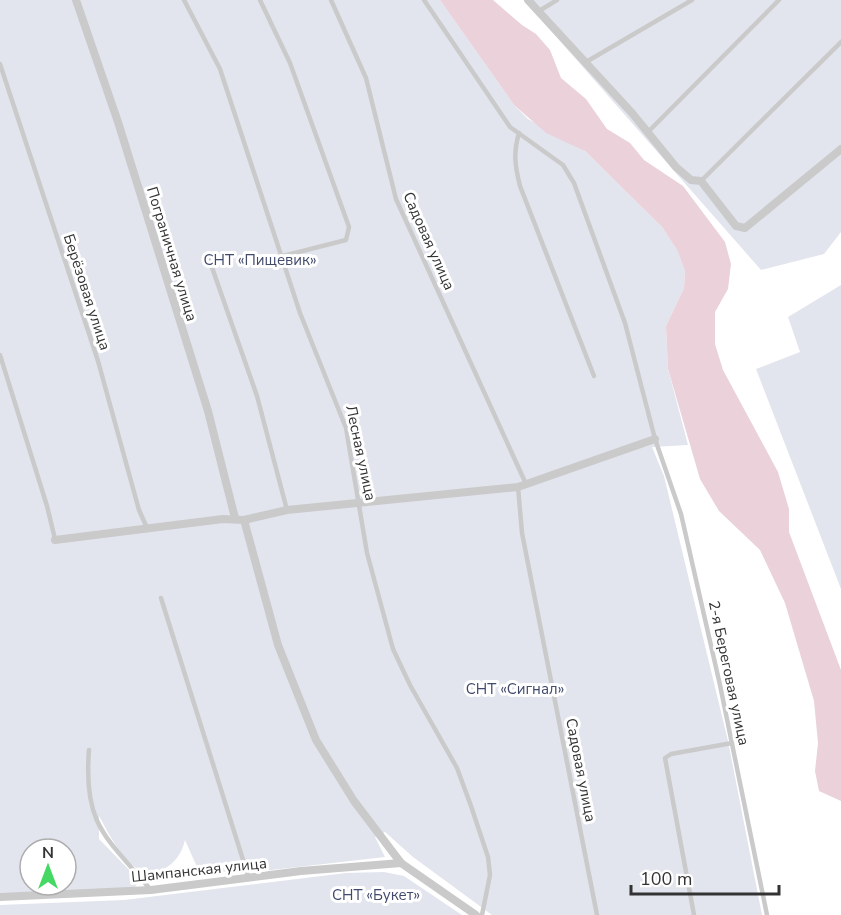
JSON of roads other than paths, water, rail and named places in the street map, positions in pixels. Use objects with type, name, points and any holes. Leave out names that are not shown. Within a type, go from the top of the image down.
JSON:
[{"type":"street","name":"Пограничная улица","points":[[76,0],[121,133],[278,645],[316,740],[354,801],[401,863],[476,915]]},
{"type":"street","points":[[528,0],[648,132],[676,168],[691,180],[701,180],[736,225],[745,228],[841,149]]},
{"type":"street","points":[[56,540],[240,519],[287,510],[522,485],[655,439]]},
{"type":"street","name":"Шампанская улица","points":[[0,897],[151,890],[301,871],[401,863]]},
{"type":"lane","points":[[185,2],[192,0]]},
{"type":"lane","points":[[260,0],[290,63],[349,227],[346,240],[283,256]]},
{"type":"lane","name":"Садовая улица","points":[[331,0],[366,78],[396,199],[522,485],[522,532],[597,915]]},
{"type":"lane","name":"2-я Береговая улица","points":[[424,0],[510,127],[563,165],[574,183],[625,323],[655,439],[681,514],[732,743],[767,915]]},
{"type":"lane","points":[[539,11],[556,0]]},
{"type":"lane","points":[[586,62],[692,0]]},
{"type":"lane","points":[[648,132],[779,0]]},
{"type":"lane","name":"Лесная улица","points":[[185,2],[220,69],[300,313],[346,428],[367,553],[393,649],[410,685],[457,768],[488,857],[490,882],[482,915]]},
{"type":"lane","points":[[701,180],[841,42]]},
{"type":"lane","name":"Берёзовая улица","points":[[0,64],[98,362],[139,510],[148,530]]},
{"type":"lane","points":[[519,133],[515,156],[520,186],[594,376]]},
{"type":"lane","points":[[208,256],[257,396],[287,510]]},
{"type":"lane","points":[[0,355],[48,506],[56,540]]},
{"type":"lane","points":[[161,598],[249,879]]},
{"type":"lane","points":[[694,915],[665,758],[671,754],[732,743]]},
{"type":"lane","points":[[89,750],[89,802],[94,819],[151,890]]},
{"type":"park label","name":"СНТ «Пищевик»","points":[[260,260]]},
{"type":"park label","name":"СНТ «Сигнал»","points":[[515,689]]},
{"type":"park label","name":"СНТ «Букет»","points":[[376,895]]}]
